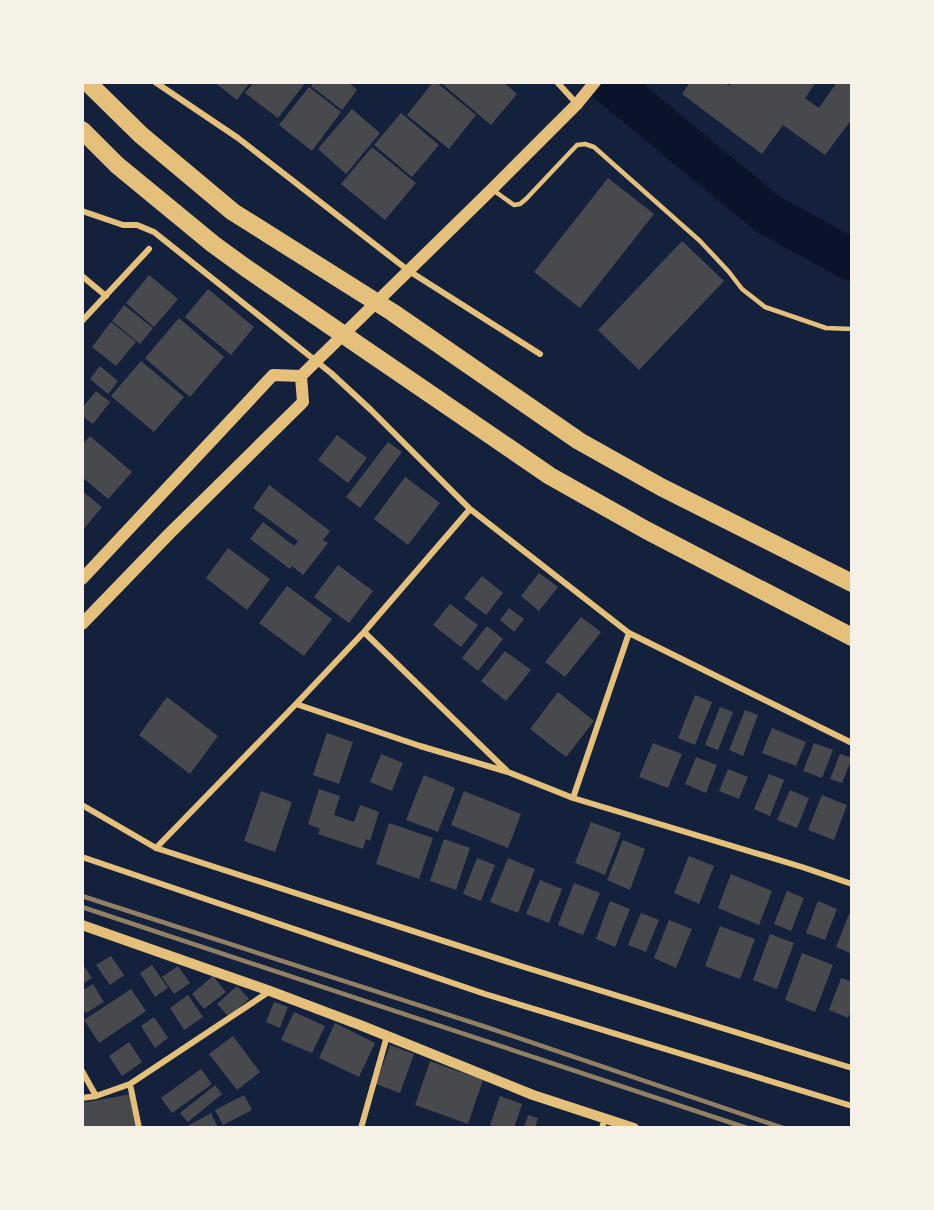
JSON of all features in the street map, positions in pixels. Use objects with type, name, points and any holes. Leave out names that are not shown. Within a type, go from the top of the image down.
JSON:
[{"type":"highway","points":[[87,82],[141,135],[233,212],[392,312],[579,441],[661,487],[852,583]]},
{"type":"highway","points":[[82,130],[117,165],[213,244],[550,476],[646,530],[852,637]]},
{"type":"main road","points":[[82,579],[273,375],[301,376],[580,101],[595,82]]},
{"type":"main road","points":[[82,624],[169,534],[303,402],[301,376]]},
{"type":"street","points":[[155,82],[238,138],[409,271],[540,354]]},
{"type":"street","points":[[557,82],[580,101]]},
{"type":"street","points":[[82,211],[123,225],[137,225],[154,232],[317,360],[371,410],[470,509],[629,633],[852,743]]},
{"type":"street","points":[[82,321],[149,249]]},
{"type":"street","points":[[82,276],[106,296]]},
{"type":"street","points":[[156,848],[364,632],[470,509]]},
{"type":"street","points":[[364,632],[508,772]]},
{"type":"street","points":[[573,798],[629,633]]},
{"type":"street","points":[[296,704],[420,746],[508,772],[573,798],[852,884]]},
{"type":"street","points":[[82,805],[156,848],[524,967],[852,1068]]},
{"type":"street","points":[[82,857],[485,994],[852,1106]]},
{"type":"street","points":[[82,925],[270,991],[604,1123],[634,1128]]},
{"type":"street","points":[[82,1098],[96,1096],[130,1084],[270,991]]},
{"type":"street","points":[[361,1128],[387,1036]]},
{"type":"street","points":[[82,1071],[96,1096]]},
{"type":"street","points":[[130,1084],[139,1128]]},
{"type":"lane","points":[[492,189],[514,205],[520,204],[577,145],[585,144],[594,147],[700,241],[729,272],[741,289],[765,307],[826,328],[852,329]]},
{"type":"building","points":[[214,82],[250,82],[237,100]]},
{"type":"building","points":[[254,82],[306,82],[278,118],[245,93]]},
{"type":"building","points":[[314,82],[348,82],[357,90],[342,110],[311,86]]},
{"type":"building","points":[[433,82],[436,82],[476,115],[449,149],[407,115]]},
{"type":"building","points":[[440,82],[503,82],[517,94],[491,125]]},
{"type":"building","points":[[690,82],[724,82],[729,86],[731,82],[816,82],[805,98],[819,108],[837,82],[852,82],[852,119],[825,155],[783,125],[762,154],[682,94]]},
{"type":"building","points":[[309,87],[341,112],[312,151],[279,125]]},
{"type":"building","points":[[352,109],[380,133],[346,174],[318,149]]},
{"type":"building","points":[[401,113],[439,145],[412,177],[374,145]]},
{"type":"building","points":[[372,147],[416,183],[385,220],[341,184]]},
{"type":"building","points":[[608,178],[654,214],[580,308],[534,272]]},
{"type":"building","points":[[682,241],[724,281],[639,370],[598,330]]},
{"type":"building","points":[[149,275],[178,299],[154,327],[126,303]]},
{"type":"building","points":[[208,289],[254,327],[231,355],[185,317]]},
{"type":"building","points":[[124,305],[153,328],[140,344],[112,321]]},
{"type":"building","points":[[179,318],[224,357],[190,397],[145,358]]},
{"type":"building","points":[[111,322],[136,342],[116,366],[92,347]]},
{"type":"building","points":[[141,361],[184,397],[154,432],[111,396]]},
{"type":"building","points":[[100,366],[118,381],[108,394],[90,379]]},
{"type":"building","points":[[96,391],[110,402],[93,424],[82,416],[82,408]]},
{"type":"building","points":[[337,435],[367,458],[348,483],[318,460]]},
{"type":"building","points":[[90,436],[132,472],[108,499],[82,477],[82,445]]},
{"type":"building","points":[[388,442],[402,452],[360,508],[346,497]]},
{"type":"building","points":[[405,477],[440,503],[408,545],[374,519]]},
{"type":"building","points":[[269,485],[330,531],[323,540],[328,543],[303,575],[292,566],[290,569],[250,539],[263,522],[294,546],[298,541],[253,508]]},
{"type":"building","points":[[82,491],[102,507],[82,531]]},
{"type":"building","points":[[228,548],[270,579],[247,610],[206,578]]},
{"type":"building","points":[[338,565],[373,591],[349,623],[314,597]]},
{"type":"building","points":[[539,573],[558,587],[539,611],[521,596]]},
{"type":"building","points":[[482,576],[503,593],[486,615],[464,598]]},
{"type":"building","points":[[287,586],[332,619],[304,656],[259,623]]},
{"type":"building","points":[[450,604],[478,625],[461,647],[433,625]]},
{"type":"building","points":[[509,608],[524,619],[514,632],[500,620]]},
{"type":"building","points":[[581,617],[601,632],[565,677],[545,662]]},
{"type":"building","points":[[487,626],[503,639],[478,671],[462,658]]},
{"type":"building","points":[[505,651],[531,670],[506,701],[481,681]]},
{"type":"building","points":[[558,692],[594,721],[566,757],[530,729]]},
{"type":"building","points":[[695,695],[712,702],[695,745],[678,738]]},
{"type":"building","points":[[167,697],[218,736],[190,774],[139,735]]},
{"type":"building","points":[[720,707],[733,712],[718,750],[705,745]]},
{"type":"building","points":[[745,710],[758,715],[743,756],[729,750]]},
{"type":"building","points":[[772,728],[806,742],[796,766],[762,753]]},
{"type":"building","points":[[327,733],[353,742],[339,784],[313,775]]},
{"type":"building","points":[[653,743],[682,754],[668,788],[639,777]]},
{"type":"building","points":[[814,743],[833,750],[822,778],[803,771]]},
{"type":"building","points":[[381,754],[403,763],[392,791],[370,782]]},
{"type":"building","points":[[840,754],[852,758],[842,783],[830,779]]},
{"type":"building","points":[[696,757],[717,765],[706,793],[685,784]]},
{"type":"building","points":[[728,769],[748,777],[739,799],[719,791]]},
{"type":"building","points":[[769,774],[784,780],[770,816],[754,809]]},
{"type":"building","points":[[424,775],[455,788],[438,832],[406,820]]},
{"type":"building","points":[[319,789],[340,796],[334,815],[354,822],[360,805],[379,812],[370,841],[366,839],[363,849],[318,834],[320,829],[308,824]]},
{"type":"building","points":[[790,790],[809,798],[797,828],[777,820]]},
{"type":"building","points":[[261,791],[292,802],[275,852],[244,841]]},
{"type":"building","points":[[464,791],[521,814],[508,848],[451,825]]},
{"type":"building","points":[[822,795],[847,805],[834,840],[808,830]]},
{"type":"building","points":[[591,822],[621,833],[605,875],[575,863]]},
{"type":"building","points":[[389,823],[433,838],[419,879],[376,864]]},
{"type":"building","points":[[444,839],[470,848],[456,890],[430,881]]},
{"type":"building","points":[[623,840],[645,849],[630,890],[607,880]]},
{"type":"building","points":[[689,856],[714,866],[699,904],[674,893]]},
{"type":"building","points":[[477,858],[495,865],[481,901],[463,894]]},
{"type":"building","points":[[508,858],[535,869],[518,913],[490,902]]},
{"type":"building","points":[[731,874],[772,891],[759,925],[718,908]]},
{"type":"building","points":[[540,880],[562,889],[549,923],[526,914]]},
{"type":"building","points":[[574,883],[600,893],[583,935],[558,925]]},
{"type":"building","points":[[787,891],[804,898],[791,931],[774,924]]},
{"type":"building","points":[[610,901],[630,909],[615,947],[596,939]]},
{"type":"building","points":[[818,901],[837,909],[825,940],[806,933]]},
{"type":"building","points":[[641,913],[659,920],[646,952],[628,945]]},
{"type":"building","points":[[849,914],[852,915],[852,954],[836,947]]},
{"type":"building","points":[[669,920],[692,929],[676,968],[654,958]]},
{"type":"building","points":[[720,926],[755,939],[740,979],[705,966]]},
{"type":"building","points":[[770,934],[794,943],[777,989],[753,980]]},
{"type":"building","points":[[802,953],[833,965],[815,1012],[785,1000]]},
{"type":"building","points":[[111,956],[124,975],[110,985],[96,965]]},
{"type":"building","points":[[82,963],[92,978],[82,984]]},
{"type":"building","points":[[152,965],[168,988],[155,997],[140,973]]},
{"type":"building","points":[[178,966],[190,983],[174,994],[162,977]]},
{"type":"building","points":[[213,976],[226,992],[204,1009],[192,994]]},
{"type":"building","points":[[841,978],[852,982],[852,1009],[848,1018],[829,1010]]},
{"type":"building","points":[[93,984],[104,1002],[86,1013],[82,1007],[82,991]]},
{"type":"building","points":[[237,986],[249,999],[229,1017],[217,1004]]},
{"type":"building","points":[[131,989],[146,1011],[99,1043],[84,1020]]},
{"type":"building","points":[[188,995],[203,1017],[184,1030],[170,1008]]},
{"type":"building","points":[[274,1002],[288,1007],[280,1028],[266,1022]]},
{"type":"building","points":[[294,1012],[325,1026],[312,1053],[281,1040]]},
{"type":"building","points":[[154,1017],[168,1038],[155,1048],[141,1026]]},
{"type":"building","points":[[335,1023],[375,1043],[359,1077],[319,1058]]},
{"type":"building","points":[[233,1036],[260,1072],[237,1090],[209,1054]]},
{"type":"building","points":[[129,1042],[142,1062],[122,1076],[109,1056]]},
{"type":"building","points":[[390,1045],[414,1054],[400,1093],[376,1084]]},
{"type":"building","points":[[430,1061],[483,1080],[468,1124],[415,1105]]},
{"type":"building","points":[[201,1069],[212,1084],[172,1113],[161,1098]]},
{"type":"building","points":[[215,1085],[222,1094],[188,1122],[180,1113]]},
{"type":"building","points":[[131,1094],[137,1128],[82,1128],[82,1103]]},
{"type":"building","points":[[244,1095],[252,1110],[223,1125],[215,1110]]},
{"type":"building","points":[[500,1096],[522,1104],[514,1128],[497,1128],[490,1125]]},
{"type":"building","points":[[211,1113],[218,1128],[184,1128]]},
{"type":"building","points":[[528,1115],[538,1118],[535,1128],[524,1128]]},
{"type":"waterway","points":[[608,82],[769,215],[852,260]]},
{"type":"railway","points":[[82,896],[486,1027],[783,1128]]},
{"type":"railway","points":[[82,907],[747,1128]]}]
